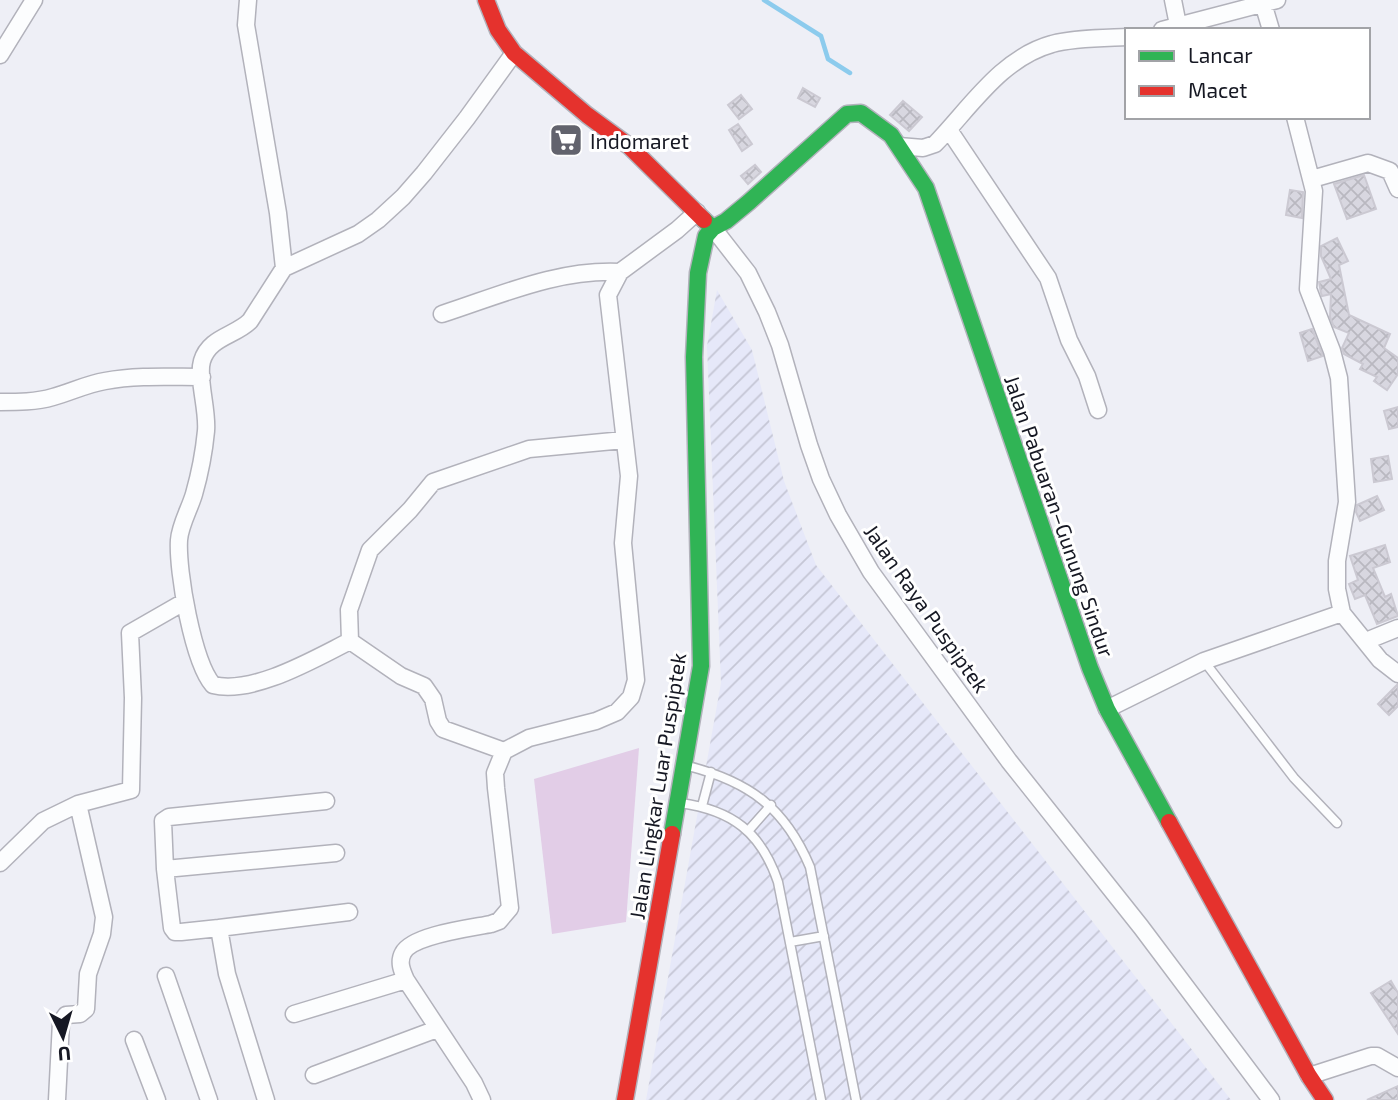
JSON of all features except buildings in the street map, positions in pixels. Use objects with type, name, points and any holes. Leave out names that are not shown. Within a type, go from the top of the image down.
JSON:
[{"type":"street","points":[[0,55],[34,0]]},
{"type":"street","points":[[248,0],[248,36],[278,213],[284,268]]},
{"type":"street","name":"Jalan Raya Puspiptek","points":[[486,0],[498,30],[514,53],[577,107],[629,146],[713,228],[748,273],[780,345],[821,479],[871,572],[1009,761],[1141,927],[1270,1100]]},
{"type":"street","points":[[1173,0],[1178,25]]},
{"type":"street","points":[[1168,28],[1270,1],[1270,28]]},
{"type":"street","points":[[899,146],[932,146],[994,78],[1039,48],[1055,43],[1125,37]]},
{"type":"street","points":[[350,641],[264,680],[235,686],[216,686],[209,682],[184,602],[179,538],[202,462],[207,416],[201,362],[217,340],[250,321],[284,268],[358,234],[378,220],[425,173],[514,53]]},
{"type":"street","name":"Jalan Pabuaran–Gunung Sindur","points":[[713,228],[734,215],[847,114],[861,113],[891,135],[899,146],[926,188],[1086,656],[1107,709],[1309,1076],[1325,1100]]},
{"type":"street","points":[[1296,119],[1312,179],[1314,202],[1308,289],[1332,351],[1339,378],[1347,502],[1336,574],[1342,613],[1380,660],[1398,674]]},
{"type":"street","points":[[949,130],[1048,278],[1069,340],[1087,376],[1098,410]]},
{"type":"street","points":[[1312,179],[1368,163],[1390,171],[1398,189]]},
{"type":"street","points":[[482,1100],[474,1083],[406,980],[400,961],[404,950],[417,941],[491,924],[499,921],[510,908],[495,773],[504,751],[529,738],[596,721],[617,712],[628,702],[635,686],[623,543],[630,488],[608,306],[611,286],[620,272],[697,212]]},
{"type":"street","name":"Jalan Lingkar Luar Puspiptek","points":[[625,1100],[701,666],[694,357],[698,273],[706,236],[713,228]]},
{"type":"street","points":[[442,314],[559,276],[593,271],[620,272]]},
{"type":"street","points":[[0,402],[51,398],[117,379],[143,376],[202,377]]},
{"type":"street","points":[[350,641],[349,610],[370,550],[410,510],[433,482],[529,449],[624,440]]},
{"type":"street","points":[[0,863],[43,821],[78,804],[131,790],[133,698],[130,633],[184,602]]},
{"type":"street","points":[[1107,709],[1204,661],[1342,613]]},
{"type":"street","points":[[1366,641],[1398,628]]},
{"type":"street","points":[[350,641],[401,676],[424,686],[433,699],[438,721],[443,729],[504,751]]},
{"type":"street","points":[[326,801],[169,817],[163,821],[172,928],[174,932],[219,928],[349,912]]},
{"type":"street","points":[[57,1100],[61,1022],[66,1015],[80,1014],[86,1009],[88,974],[102,934],[104,917],[78,804]]},
{"type":"street","points":[[165,869],[336,853]]},
{"type":"street","points":[[219,928],[227,974],[266,1100]]},
{"type":"street","points":[[166,976],[209,1100]]},
{"type":"street","points":[[294,1014],[406,980]]},
{"type":"street","points":[[314,1075],[437,1028]]},
{"type":"street","points":[[134,1040],[157,1100]]},
{"type":"street","points":[[1309,1076],[1371,1056],[1377,1056],[1398,1068]]},
{"type":"lane","points":[[1204,661],[1281,762],[1336,823]]},
{"type":"lane","points":[[685,765],[711,772],[748,788],[771,805],[799,840],[810,867],[856,1100]]},
{"type":"lane","points":[[702,806],[711,772]]},
{"type":"lane","points":[[678,803],[702,806],[749,830],[771,861],[778,882],[821,1100]]},
{"type":"lane","points":[[749,830],[771,805]]},
{"type":"lane","points":[[789,942],[824,936]]},
{"type":"shaded area","points":[[717,290],[752,350],[784,481],[816,565],[1231,1100],[646,1100],[721,683],[707,346]]},
{"type":"shaded area","points":[[639,748],[626,922],[552,934],[534,779]]},
{"type":"waterway","points":[[764,0],[821,36],[828,59],[850,73]]},
{"type":"traffic: fast","points":[[713,228],[749,202],[847,114],[861,113],[891,135],[926,188],[1090,668],[1107,709],[1169,822]]},
{"type":"traffic: fast","points":[[672,834],[701,666],[694,357],[698,273],[706,236],[713,228],[704,220]]},
{"type":"traffic: jam","points":[[486,0],[498,30],[514,53],[587,115],[629,146],[704,220]]},
{"type":"traffic: jam","points":[[1169,822],[1309,1076],[1325,1100]]},
{"type":"traffic: jam","points":[[625,1100],[672,834]]},
{"type":"place","name":"Indomaret","points":[[566,140]]}]
